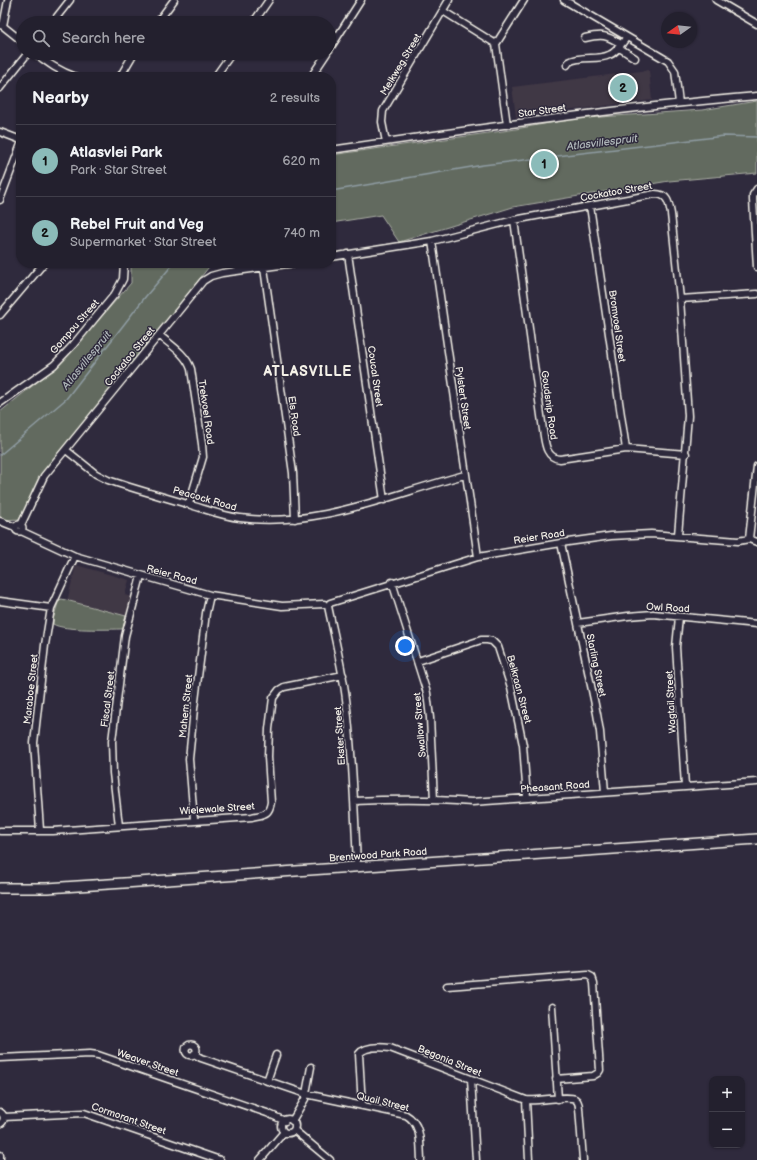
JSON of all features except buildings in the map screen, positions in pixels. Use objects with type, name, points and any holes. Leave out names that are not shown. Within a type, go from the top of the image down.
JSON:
[{"type":"street","points":[[8,0],[1,25],[16,37]]},
{"type":"street","points":[[57,16],[70,0]]},
{"type":"street","points":[[162,16],[174,0]]},
{"type":"street","points":[[258,16],[270,0]]},
{"type":"street","points":[[336,39],[361,0]]},
{"type":"street","name":"Melkweg Street","points":[[386,142],[382,122],[383,111],[449,0]]},
{"type":"street","points":[[507,125],[496,44],[524,0]]},
{"type":"street","points":[[564,0],[668,61],[675,70],[679,103]]},
{"type":"street","points":[[716,0],[757,24]]},
{"type":"street","points":[[443,11],[496,44]]},
{"type":"street","points":[[585,38],[596,36],[609,37],[635,58]]},
{"type":"street","points":[[567,65],[575,59],[609,56],[627,37]]},
{"type":"street","points":[[0,88],[22,60]]},
{"type":"street","points":[[44,60],[64,72]]},
{"type":"street","points":[[123,72],[130,60]]},
{"type":"street","points":[[219,72],[227,60]]},
{"type":"street","points":[[314,72],[322,60]]},
{"type":"street","name":"Star Street","points":[[336,149],[679,103],[757,96]]},
{"type":"street","points":[[0,132],[16,138]]},
{"type":"street","points":[[0,200],[16,157]]},
{"type":"street","points":[[757,189],[753,194],[757,267]]},
{"type":"street","name":"Cockatoo Street","points":[[336,256],[432,241],[514,220],[655,194],[662,195],[666,198],[669,203],[671,214],[680,299],[688,416],[678,535]]},
{"type":"street","name":"Bromvoel Street","points":[[590,206],[626,449]]},
{"type":"street","name":"Goudsnip Road","points":[[514,220],[543,430],[548,453],[556,459],[626,449],[686,454]]},
{"type":"street","name":"Pylstert Street","points":[[432,241],[478,557]]},
{"type":"street","name":"Coucal Street","points":[[348,254],[384,500]]},
{"type":"street","points":[[0,315],[40,268]]},
{"type":"street","name":"Gompou Street","points":[[0,403],[54,365],[73,345],[115,294],[123,279],[124,268]]},
{"type":"street","name":"Cockatoo Street","points":[[19,528],[44,476],[203,281],[211,276],[222,273],[264,268]]},
{"type":"street","name":"Els Road","points":[[264,268],[293,473],[295,519]]},
{"type":"street","points":[[680,299],[757,294]]},
{"type":"street","name":"Trekvoel Road","points":[[159,335],[189,361],[192,369],[202,444],[202,457],[189,504]]},
{"type":"street","name":"Peacock Road","points":[[66,450],[96,474],[108,480],[213,512],[239,518],[266,520],[321,516],[384,500],[465,475]]},
{"type":"street","points":[[750,539],[757,466]]},
{"type":"street","name":"Reier Road","points":[[0,521],[19,528],[75,556],[141,576],[210,595],[282,606],[327,604],[392,582],[478,557],[561,543],[623,535],[651,534],[738,541],[750,539],[757,542]]},
{"type":"street","name":"Starling Street","points":[[561,543],[600,732],[605,792]]},
{"type":"street","name":"Maraboe Street","points":[[40,830],[34,743],[45,645],[51,608],[75,556]]},
{"type":"street","name":"Fiscal Street","points":[[118,826],[113,773],[112,741],[125,636],[141,576]]},
{"type":"street","name":"Swallow Street","points":[[392,582],[418,661],[427,694],[430,718],[434,800]]},
{"type":"street","name":"Mahem Street","points":[[194,820],[189,759],[206,612],[210,595]]},
{"type":"street","points":[[0,601],[51,608]]},
{"type":"street","name":"Ekster Street","points":[[327,604],[343,675],[347,708],[357,867]]},
{"type":"street","name":"Owl Road","points":[[578,623],[653,614],[757,624]]},
{"type":"street","name":"Wagtail Street","points":[[679,617],[676,647],[685,786]]},
{"type":"street","name":"Belkraan Street","points":[[418,661],[484,640],[492,641],[495,644],[500,651],[511,687],[519,723],[523,745],[527,798]]},
{"type":"street","name":"Wielewale Street","points":[[0,831],[53,831],[252,817],[265,814],[270,809],[271,802],[268,757],[269,729],[273,698],[279,690],[284,687],[343,675]]},
{"type":"street","name":"Pheasant Road","points":[[354,801],[388,799],[472,802],[757,782]]},
{"type":"street","name":"Brentwood Park Road","points":[[0,888],[47,888],[757,839]]},
{"type":"street","points":[[447,986],[588,975],[592,977],[594,983],[600,1070],[593,1076],[556,1079]]},
{"type":"street","points":[[552,1007],[558,1099]]},
{"type":"street","name":"Begonia Street","points":[[362,1106],[359,1056],[360,1052],[363,1050],[374,1048],[390,1048],[526,1100]]},
{"type":"street","name":"Weaver Street","points":[[0,1058],[86,1054],[98,1055],[267,1113],[285,1121]]},
{"type":"street","name":"Quail Street","points":[[194,1054],[201,1058],[306,1094],[402,1114],[411,1118],[419,1131],[421,1160]]},
{"type":"street","points":[[267,1081],[276,1055]]},
{"type":"street","points":[[292,1121],[302,1105],[306,1094],[311,1067]]},
{"type":"street","points":[[470,1079],[476,1160]]},
{"type":"street","points":[[529,1160],[526,1100],[534,1101],[573,1098],[578,1102],[583,1160]]},
{"type":"street","name":"Cormorant Street","points":[[2,1114],[84,1113],[220,1160]]},
{"type":"street","points":[[0,1124],[4,1120],[2,1114]]},
{"type":"street","points":[[284,1132],[282,1126],[285,1121],[292,1121]]},
{"type":"street","points":[[292,1121],[295,1124],[294,1130]]},
{"type":"street","points":[[284,1132],[288,1133],[294,1130]]},
{"type":"street","points":[[294,1130],[330,1160]]},
{"type":"street","points":[[260,1160],[284,1132]]},
{"type":"street","points":[[0,1155],[0,1160]]},
{"type":"shaded area","points":[[649,70],[652,100],[516,117],[512,87]]},
{"type":"shaded area","points":[[76,565],[129,580],[125,595],[131,597],[126,616],[67,601]]},
{"type":"green space","points":[[757,101],[757,173],[669,181],[513,207],[399,242],[381,215],[336,222],[336,154],[510,130],[572,119],[702,110]]},
{"type":"green space","points":[[131,268],[208,268],[44,472],[21,519],[0,520],[0,412],[62,362],[131,283]]},
{"type":"green space","points":[[62,599],[126,616],[123,629],[76,629],[53,624],[53,619],[59,600]]},
{"type":"waterway","name":"Atlasvillespruit","points":[[336,190],[483,165],[724,136],[757,137]]},
{"type":"waterway","name":"Atlasvillespruit","points":[[0,455],[66,399],[146,296],[170,268]]},
{"type":"place","name":"Rebel Fruit and Veg","points":[[623,88]]},
{"type":"place","name":"Atlasvlei Park","points":[[544,164]]},
{"type":"district","name":"ATLASVILLE","points":[[308,371]]}]
